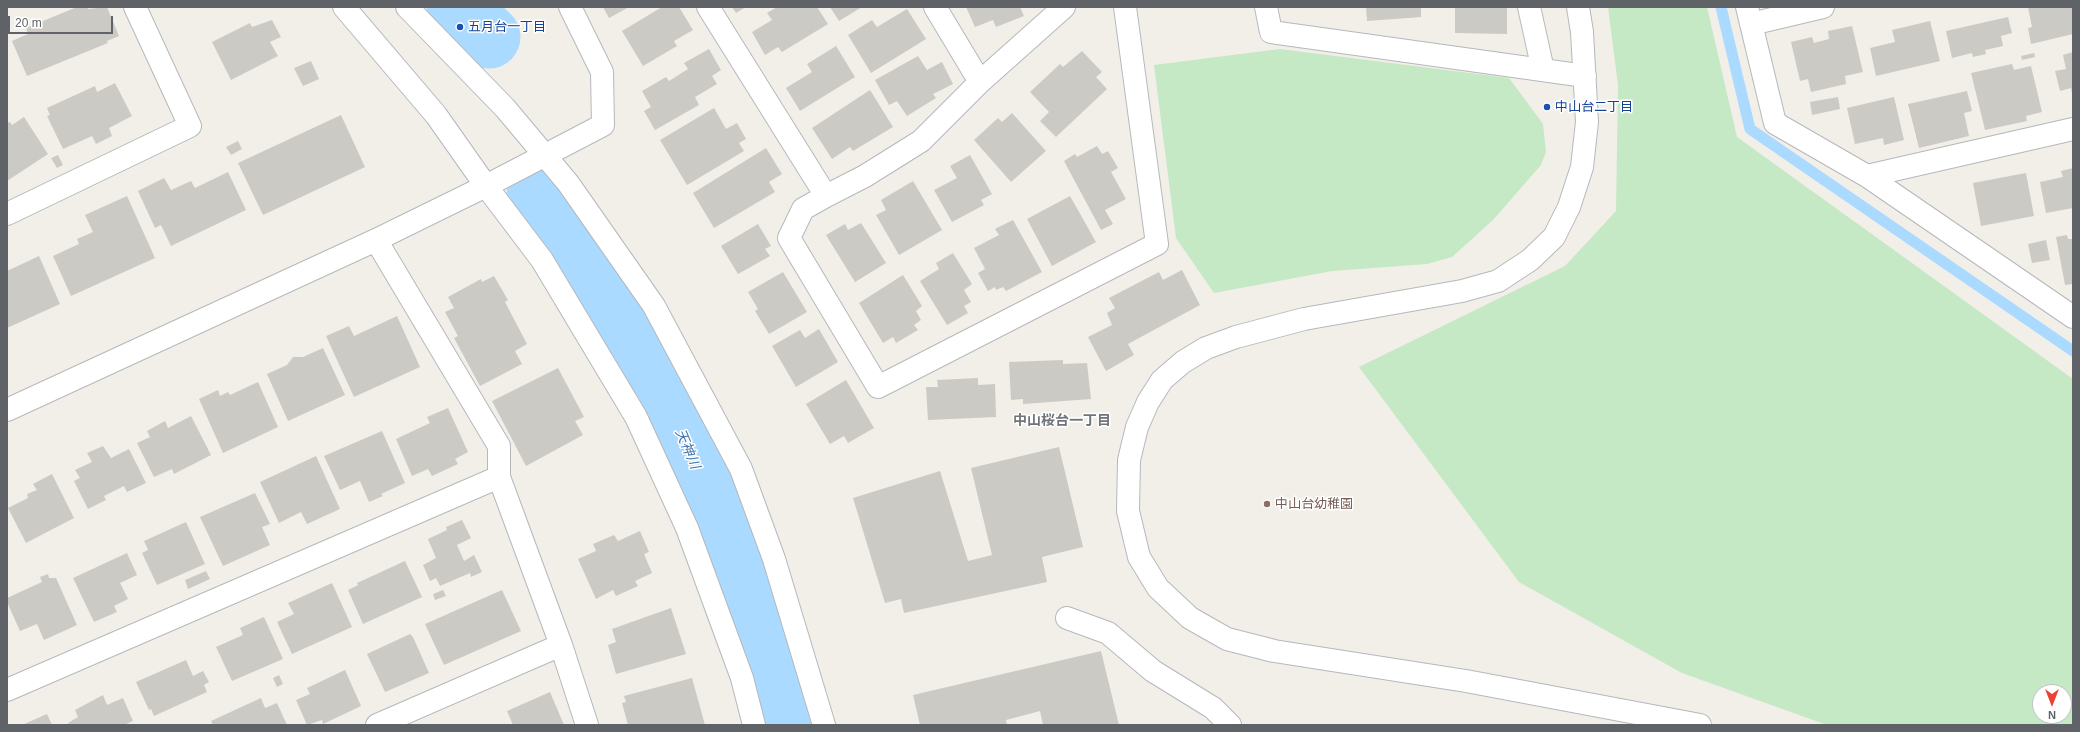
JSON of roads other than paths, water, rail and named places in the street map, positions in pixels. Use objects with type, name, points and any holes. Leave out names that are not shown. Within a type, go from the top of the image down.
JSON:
[{"type":"street","points":[[7,214],[190,126],[135,7]]},
{"type":"street","points":[[344,7],[436,115],[486,186],[542,260],[636,417],[687,528],[742,678],[754,725]]},
{"type":"street","points":[[407,7],[505,108],[545,156],[568,184],[654,306],[741,469],[774,560],[824,725]]},
{"type":"street","points":[[7,410],[376,240],[486,186],[603,125],[602,72],[570,7]]},
{"type":"street","points":[[708,7],[826,196]]},
{"type":"street","points":[[935,7],[980,82]]},
{"type":"street","points":[[1064,7],[980,82],[921,142],[865,176],[803,208],[789,238],[878,387],[1157,244],[1125,7]]},
{"type":"street","points":[[1266,7],[1271,32],[1585,76]]},
{"type":"street","points":[[1529,7],[1544,70]]},
{"type":"street","points":[[1578,7],[1585,76],[1587,122],[1582,167],[1569,207],[1554,236],[1530,260],[1498,281],[1462,291],[1304,319],[1236,337],[1206,348],[1183,362],[1162,380],[1148,402],[1137,427],[1129,460],[1128,511],[1139,556],[1158,588],[1190,618],[1227,639],[1274,651],[1466,681],[1700,725]]},
{"type":"street","points":[[1823,7],[1749,15],[1775,123],[1867,176],[2073,317]]},
{"type":"street","points":[[1867,176],[2073,129]]},
{"type":"street","points":[[376,240],[499,446],[499,477],[561,645],[587,725]]},
{"type":"street","points":[[7,690],[499,477]]},
{"type":"street","points":[[1067,618],[1108,633],[1153,671],[1213,708],[1230,725]]},
{"type":"street","points":[[377,725],[561,645]]},
{"type":"waterway","name":"天神川","points":[[458,7],[489,37]]},
{"type":"waterway","points":[[1721,7],[1750,129],[2073,351]]},
{"type":"waterway","name":"天神川","points":[[538,195],[663,392],[746,586],[791,725]]},
{"type":"place","name":"五月台一丁目","points":[[460,27]]},
{"type":"place","name":"中山台二丁目","points":[[1547,107]]},
{"type":"place","name":"中山台幼稚園","points":[[1267,504]]},
{"type":"district","name":"中山桜台一丁目","points":[[1062,421]]}]
